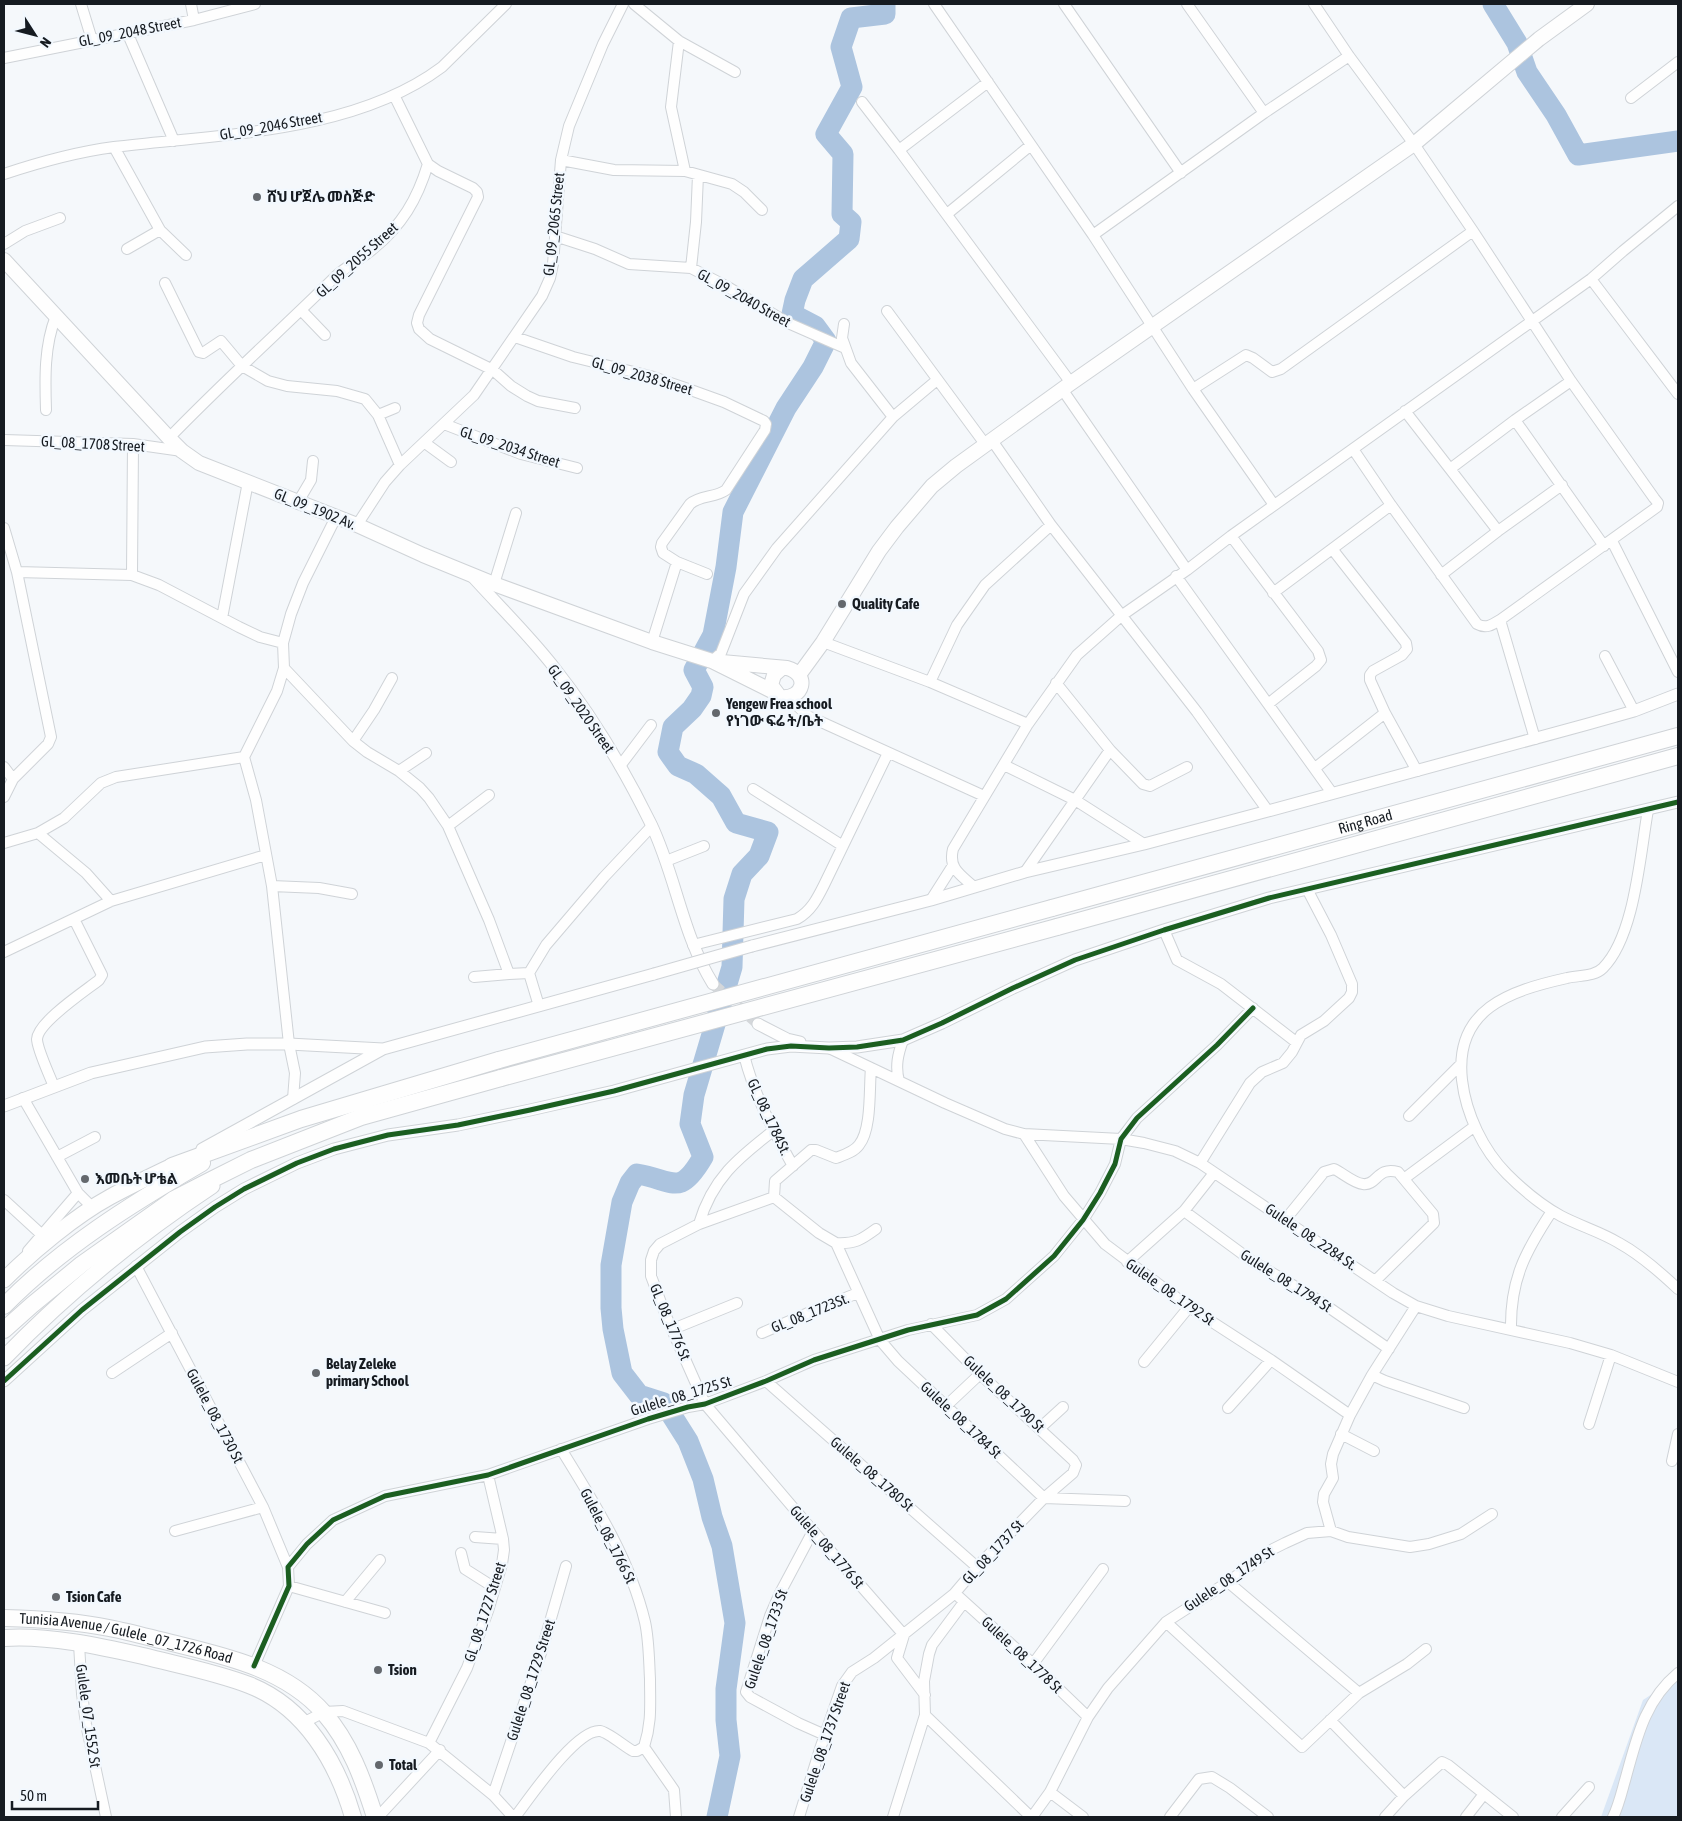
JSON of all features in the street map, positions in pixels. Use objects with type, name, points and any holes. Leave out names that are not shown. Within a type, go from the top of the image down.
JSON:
[{"type":"highway","name":"Ring Road","points":[[237,1144],[301,1120],[499,1060],[1678,736]]},
{"type":"highway","name":"Ring Road","points":[[4,1330],[82,1264],[174,1199],[250,1160],[361,1118],[1678,756]]},
{"type":"highway","points":[[172,1166],[237,1144]]},
{"type":"highway","points":[[4,1306],[43,1271],[96,1229],[140,1199],[237,1144]]},
{"type":"highway","name":"Tunisia Avenue / Gulele _07_1726 Road","points":[[4,1618],[68,1622],[108,1628],[254,1666],[283,1679],[303,1693],[324,1712],[350,1749],[377,1817]]},
{"type":"highway","name":"Tunisia Avenue / Gulele _07_1726 Road","points":[[4,1638],[79,1644],[128,1653],[208,1672],[250,1686],[280,1703],[303,1722],[330,1758],[353,1817]]},
{"type":"main road","points":[[799,675],[823,642],[879,551],[932,486],[988,442],[1414,144],[1540,39],[1586,4]]},
{"type":"main road","name":"GL_09_1902 Av.","points":[[4,260],[168,438],[199,463],[357,525],[494,584],[652,642],[712,661]]},
{"type":"main road","points":[[712,661],[794,670],[799,675],[802,684],[798,693],[789,698],[780,697],[776,693],[712,661]]},
{"type":"main road","points":[[776,693],[771,684],[774,676],[782,668]]},
{"type":"main road","points":[[4,1358],[34,1328],[131,1245],[183,1206],[250,1160]]},
{"type":"main road","points":[[6,1275],[109,1197],[172,1166]]},
{"type":"street","points":[[80,4],[92,40]]},
{"type":"street","points":[[191,4],[194,20]]},
{"type":"street","name":"GL_09_2048 Street","points":[[4,58],[194,20],[255,4]]},
{"type":"street","name":"GL_09_2046 Street","points":[[4,174],[72,154],[114,147],[278,128],[336,115],[394,95],[433,74],[506,4]]},
{"type":"street","name":"GL_09_2065 Street","points":[[357,525],[385,482],[400,465],[474,395],[493,370],[542,296],[550,278],[553,264],[561,160],[569,126],[603,44],[624,4]]},
{"type":"street","points":[[634,4],[679,41],[734,72]]},
{"type":"street","points":[[934,4],[1093,235],[1193,389],[1274,505]]},
{"type":"street","points":[[1064,4],[1181,172]]},
{"type":"street","points":[[1187,4],[1264,113]]},
{"type":"street","points":[[1314,4],[1349,56],[1414,144],[1571,381],[1658,503],[1652,512],[1500,620],[1490,626],[1483,627],[1477,624],[1353,449]]},
{"type":"street","points":[[127,32],[174,141]]},
{"type":"street","points":[[679,41],[671,107],[685,171]]},
{"type":"street","points":[[1093,235],[1264,113],[1349,56]]},
{"type":"street","points":[[1631,98],[1678,62]]},
{"type":"street","points":[[899,150],[988,82]]},
{"type":"street","points":[[394,95],[428,164],[473,188],[477,192],[478,197],[419,315],[417,323],[419,329],[430,339],[493,370],[511,386],[527,396],[575,408]]},
{"type":"street","points":[[862,102],[947,214],[1067,386],[1187,570]]},
{"type":"street","points":[[947,214],[1031,144]]},
{"type":"street","points":[[114,147],[160,230],[186,255]]},
{"type":"street","points":[[561,160],[614,170],[685,171],[732,184],[744,192],[762,210]]},
{"type":"street","name":"GL_09_2055 Street","points":[[168,438],[341,272],[373,249],[392,232],[407,214],[422,184],[428,164]]},
{"type":"street","points":[[691,268],[696,222],[698,175]]},
{"type":"street","points":[[931,900],[952,867],[951,857],[953,849],[984,796],[1028,724],[1077,655],[1121,616],[1591,279],[1678,206]]},
{"type":"street","points":[[4,244],[25,231],[60,218]]},
{"type":"street","points":[[127,249],[160,230]]},
{"type":"street","points":[[1193,389],[1246,355],[1272,372],[1280,369],[1473,231]]},
{"type":"street","name":"GL_09_2040 Street","points":[[555,236],[596,249],[629,264],[691,268],[726,286],[788,323],[845,348]]},
{"type":"street","points":[[1591,279],[1678,394]]},
{"type":"street","points":[[165,283],[199,352],[203,353],[221,341],[242,366],[268,381],[287,386],[338,392],[365,399],[378,415],[400,465]]},
{"type":"street","points":[[301,310],[325,335]]},
{"type":"street","points":[[887,310],[937,380],[988,442],[1197,712],[1268,811]]},
{"type":"street","points":[[46,410],[47,353],[50,330],[56,316]]},
{"type":"street","points":[[844,324],[842,338],[851,363],[893,417]]},
{"type":"street","name":"GL_09_2038 Street","points":[[515,337],[573,356],[650,376],[724,402],[764,421],[766,424],[765,430],[726,490],[722,493],[694,500],[662,543],[663,553],[677,562]]},
{"type":"street","points":[[712,661],[721,653],[744,594],[777,548],[893,417],[937,380]]},
{"type":"street","points":[[1450,469],[1571,381]]},
{"type":"street","points":[[378,415],[395,408]]},
{"type":"street","points":[[1405,411],[1498,531]]},
{"type":"street","points":[[1515,420],[1562,485],[1608,543],[1678,672]]},
{"type":"street","name":"GL_09_2034 Street","points":[[444,424],[521,454],[577,468]]},
{"type":"street","name":"GL_08_1708 Street","points":[[4,440],[133,444],[182,451]]},
{"type":"street","points":[[425,443],[451,462]]},
{"type":"street","points":[[132,575],[133,444]]},
{"type":"street","points":[[298,502],[311,480],[313,461]]},
{"type":"street","points":[[222,618],[248,482]]},
{"type":"street","points":[[1442,575],[1498,531],[1562,485]]},
{"type":"street","points":[[1273,593],[1391,505]]},
{"type":"street","points":[[494,584],[516,512]]},
{"type":"street","points":[[293,1099],[295,1073],[272,886],[256,800],[244,757],[277,691],[284,668],[283,643],[291,614],[303,583],[336,517]]},
{"type":"street","points":[[930,682],[957,625],[985,586],[1051,525]]},
{"type":"street","points":[[4,528],[17,572],[51,737],[48,744],[13,779],[4,796]]},
{"type":"street","points":[[1231,536],[1318,651],[1320,660],[1316,666],[1268,704]]},
{"type":"street","points":[[1333,550],[1406,643],[1407,649],[1402,655],[1373,671],[1370,675],[1370,680],[1417,771]]},
{"type":"street","points":[[652,642],[677,562],[706,574]]},
{"type":"street","points":[[17,572],[132,575],[158,585],[260,637],[283,643]]},
{"type":"street","name":"GL_09_2020 Street","points":[[470,574],[553,666],[598,730],[620,766],[652,826],[666,861],[693,945],[713,984]]},
{"type":"street","points":[[1176,576],[1332,793]]},
{"type":"street","points":[[1500,620],[1535,739]]},
{"type":"street","points":[[823,642],[930,682],[1028,724]]},
{"type":"street","points":[[1605,656],[1634,711]]},
{"type":"street","points":[[284,668],[353,741],[399,772],[424,793],[448,826],[489,920],[508,974]]},
{"type":"street","points":[[353,741],[374,710],[392,678]]},
{"type":"street","points":[[1056,683],[1110,750],[1143,784],[1150,786],[1187,767]]},
{"type":"street","points":[[172,1166],[382,1049],[752,946],[931,900],[1025,872],[1144,844],[1535,739],[1634,711],[1678,694]]},
{"type":"street","points":[[789,698],[808,716],[984,796]]},
{"type":"street","points":[[1315,768],[1385,712]]},
{"type":"street","points":[[620,766],[651,725]]},
{"type":"street","points":[[1025,872],[1110,750]]},
{"type":"street","points":[[399,772],[426,753]]},
{"type":"street","points":[[693,945],[747,933],[803,916],[814,905],[888,753]]},
{"type":"street","points":[[4,843],[38,834],[64,818],[101,783],[116,777],[244,757]]},
{"type":"street","points":[[1004,765],[1075,800],[1144,844]]},
{"type":"street","points":[[4,767],[13,779]]},
{"type":"street","points":[[753,789],[843,846]]},
{"type":"street","points":[[448,826],[489,795]]},
{"type":"street","points":[[4,1381],[82,1310],[214,1207],[244,1189],[297,1164],[334,1150],[388,1136],[458,1125],[614,1091],[767,1048],[791,1046],[857,1048],[903,1040],[1075,960],[1164,930],[1270,898],[1678,802]]},
{"type":"street","points":[[1648,810],[1626,927],[1616,948],[1603,968],[1592,974],[1540,984],[1506,997],[1486,1009],[1472,1026],[1463,1046],[1460,1065],[1463,1085],[1474,1126],[1488,1150],[1506,1173],[1528,1194],[1552,1211],[1618,1242],[1641,1256],[1678,1289]]},
{"type":"street","points":[[539,1006],[529,973],[546,945],[604,877],[652,826]]},
{"type":"street","points":[[38,834],[86,873],[111,901]]},
{"type":"street","points":[[666,861],[704,846]]},
{"type":"street","points":[[4,952],[111,901],[266,855]]},
{"type":"street","points":[[952,867],[974,887]]},
{"type":"street","points":[[272,886],[319,888],[352,894]]},
{"type":"street","points":[[1200,1163],[1250,1083],[1262,1072],[1283,1063],[1292,1052],[1301,1035],[1324,1021],[1349,998],[1352,992],[1352,984],[1331,935],[1307,889]]},
{"type":"street","points":[[54,1087],[37,1041],[39,1032],[46,1022],[99,980],[102,975],[74,919]]},
{"type":"street","points":[[1164,930],[1177,960],[1221,984],[1296,1042]]},
{"type":"street","points":[[474,977],[529,973]]},
{"type":"street","points":[[1121,1139],[1137,1118],[1218,1045],[1253,1008]]},
{"type":"street","points":[[758,1024],[787,1039],[829,1048]]},
{"type":"street","points":[[767,1048],[773,1042],[770,1031]]},
{"type":"street","points":[[898,1076],[898,1055],[903,1040]]},
{"type":"street","points":[[4,1106],[91,1073],[205,1047],[247,1044],[290,1044],[382,1049]]},
{"type":"street","name":"Gulele_08_2284 St.","points":[[829,1048],[871,1068],[898,1076],[945,1103],[1006,1129],[1024,1134],[1121,1139],[1144,1143],[1174,1152],[1200,1163],[1375,1281],[1416,1306],[1448,1316],[1570,1343],[1610,1355],[1678,1382]]},
{"type":"street","name":"GL_08_1784St.","points":[[744,1055],[752,1086],[773,1131],[793,1166],[775,1181],[774,1197]]},
{"type":"street","points":[[1409,1116],[1460,1065]]},
{"type":"street","points":[[793,1166],[810,1150],[816,1150],[836,1158],[859,1145],[866,1130],[871,1068]]},
{"type":"street","points":[[23,1098],[78,1193],[93,1208]]},
{"type":"street","points":[[1405,1178],[1474,1126]]},
{"type":"street","points":[[699,1224],[703,1209],[718,1181],[735,1162],[773,1131]]},
{"type":"street","name":"Gulele_08_1792 St","points":[[1024,1134],[1064,1196],[1105,1244],[1189,1307],[1350,1414]]},
{"type":"street","points":[[57,1157],[95,1137]]},
{"type":"street","name":"Gulele_08_1725 St","points":[[288,1567],[307,1544],[333,1520],[386,1496],[488,1475],[648,1419],[705,1404],[766,1381],[814,1360],[908,1330],[977,1315],[1006,1299],[1054,1256],[1083,1220],[1100,1193],[1115,1164],[1121,1139]]},
{"type":"street","points":[[1284,1220],[1324,1172],[1334,1169],[1361,1184],[1369,1184],[1382,1172],[1390,1170],[1398,1172],[1405,1178],[1433,1214],[1434,1223],[1375,1281]]},
{"type":"street","points":[[1128,1262],[1184,1211],[1214,1172]]},
{"type":"street","points":[[6,1275],[78,1193]]},
{"type":"street","points":[[774,1197],[819,1233],[836,1243],[849,1244],[861,1240],[876,1229]]},
{"type":"street","name":"GL_08_1776 St","points":[[705,1404],[666,1316],[651,1276],[650,1260],[660,1244],[699,1224],[774,1197]]},
{"type":"street","points":[[4,1200],[41,1234]]},
{"type":"street","name":"Gulele_08_1794 St","points":[[1184,1211],[1252,1261],[1318,1300],[1389,1349]]},
{"type":"street","points":[[1511,1330],[1514,1284],[1532,1241],[1552,1211]]},
{"type":"street","points":[[836,1243],[880,1340]]},
{"type":"street","name":"Gulele_08_1730 St","points":[[136,1266],[263,1508],[288,1567]]},
{"type":"street","name":"GL_08_1723St.","points":[[762,1332],[858,1294]]},
{"type":"street","points":[[673,1329],[737,1303]]},
{"type":"street","points":[[1416,1306],[1372,1375],[1350,1414],[1333,1454],[1331,1464],[1333,1478],[1324,1494],[1323,1502],[1331,1531],[1348,1537],[1410,1547],[1429,1544],[1461,1534],[1492,1514]]},
{"type":"street","points":[[1144,1362],[1189,1307]]},
{"type":"street","name":"Gulele_08_1790 St","points":[[931,1324],[980,1374],[1040,1428],[1076,1465]]},
{"type":"street","points":[[112,1373],[172,1333]]},
{"type":"street","name":"Gulele_08_1784 St","points":[[880,1340],[898,1361],[1044,1498]]},
{"type":"street","points":[[1589,1424],[1610,1355]]},
{"type":"street","points":[[1228,1408],[1271,1360]]},
{"type":"street","points":[[946,1406],[980,1374]]},
{"type":"street","points":[[1372,1375],[1464,1408]]},
{"type":"street","name":"Gulele_08_1780 St","points":[[766,1381],[977,1566]]},
{"type":"street","name":"Gulele_08_1776 St","points":[[705,1404],[812,1532],[904,1635]]},
{"type":"street","points":[[1040,1428],[1063,1408]]},
{"type":"street","points":[[1341,1434],[1374,1451]]},
{"type":"street","points":[[1672,1461],[1678,1434]]},
{"type":"street","name":"Gulele_08_1766 St","points":[[561,1449],[598,1509],[631,1575],[646,1624],[651,1720],[644,1747]]},
{"type":"street","name":"GL_08_1737 St","points":[[904,1635],[954,1594],[977,1566],[1044,1498],[1073,1473],[1076,1465]]},
{"type":"street","name":"GL_08_1727 Street","points":[[429,1743],[467,1668],[502,1564],[503,1539],[488,1475]]},
{"type":"street","points":[[1044,1498],[1124,1501]]},
{"type":"street","points":[[175,1531],[263,1508]]},
{"type":"street","name":"Gulele_08_1749 St","points":[[1031,1817],[1050,1792],[1088,1718],[1108,1688],[1166,1622],[1228,1582],[1273,1549],[1308,1533],[1331,1531]]},
{"type":"street","name":"Gulele_08_1733 St","points":[[812,1532],[770,1616],[746,1692],[750,1697],[825,1735]]},
{"type":"street","points":[[475,1537],[503,1539]]},
{"type":"street","points":[[461,1553],[465,1569],[495,1588]]},
{"type":"street","points":[[345,1602],[380,1560]]},
{"type":"street","name":"Gulele_08_1729 Street","points":[[493,1795],[566,1566]]},
{"type":"street","points":[[254,1666],[289,1586],[288,1567]]},
{"type":"street","points":[[1033,1664],[1103,1569]]},
{"type":"street","points":[[1228,1582],[1359,1693]]},
{"type":"street","points":[[289,1586],[385,1613]]},
{"type":"street","name":"Gulele_08_1778 St","points":[[954,1594],[1033,1664],[1088,1718]]},
{"type":"street","points":[[894,1817],[925,1715],[926,1665],[932,1645],[964,1602]]},
{"type":"street","points":[[1166,1622],[1302,1746],[1359,1693],[1406,1664],[1426,1649]]},
{"type":"street","points":[[904,1635],[897,1658],[925,1695]]},
{"type":"street","name":"Gulele_08_1737 Street","points":[[799,1817],[842,1686],[852,1672],[904,1635]]},
{"type":"street","name":"Gulele_07_1552 St","points":[[79,1644],[86,1724],[106,1817]]},
{"type":"street","points":[[1613,1817],[1641,1725],[1652,1702],[1664,1684],[1678,1673]]},
{"type":"street","points":[[303,1722],[324,1712],[343,1711],[429,1743],[440,1750],[493,1795],[514,1817],[574,1744],[594,1732],[603,1732],[633,1752],[644,1747],[674,1790],[676,1817]]},
{"type":"street","points":[[925,1715],[1031,1817]]},
{"type":"street","points":[[1330,1720],[1404,1796]]},
{"type":"street","points":[[377,1817],[440,1750]]},
{"type":"street","points":[[1385,1817],[1404,1796],[1442,1762],[1513,1817]]},
{"type":"street","points":[[1170,1817],[1199,1779],[1212,1777],[1230,1788],[1268,1817]]},
{"type":"street","points":[[1562,1817],[1589,1787]]},
{"type":"street","points":[[1050,1792],[1083,1817]]},
{"type":"street","points":[[1466,1817],[1484,1794]]},
{"type":"shaded area","points":[[1678,1677],[1678,1817],[1601,1817],[1643,1700]]},
{"type":"waterway","points":[[717,1817],[730,1756],[726,1720],[726,1689],[735,1623],[722,1546],[712,1517],[703,1479],[688,1441],[664,1403],[639,1395],[622,1373],[613,1329],[611,1265],[622,1202],[630,1183],[637,1174],[668,1182],[681,1182],[688,1178],[703,1157],[690,1124],[694,1095],[732,967],[734,899],[742,874],[759,856],[768,832],[736,823],[721,796],[696,774],[678,766],[668,752],[673,727],[692,709],[701,696],[703,687],[694,670],[713,635],[726,567],[733,512],[786,408],[813,367],[826,341],[815,326],[792,314],[803,279],[849,239],[851,222],[842,214],[843,154],[826,134],[852,87],[841,47],[851,18],[885,14],[885,4]]},
{"type":"waterway","points":[[1493,4],[1517,43],[1527,72],[1556,115],[1578,155],[1678,141]]},
{"type":"tunnel","points":[[713,984],[758,1024]]},
{"type":"cycle path","points":[[4,1381],[82,1310],[180,1232],[215,1207],[244,1189],[297,1163],[334,1149],[388,1135],[458,1125],[614,1091],[767,1049],[791,1046],[857,1047],[903,1040],[1075,960],[1164,930],[1269,898],[1678,802]]},
{"type":"cycle path","points":[[254,1666],[289,1586],[288,1567],[307,1544],[333,1520],[385,1496],[488,1475],[648,1419],[705,1404],[766,1381],[814,1360],[908,1330],[977,1315],[1006,1299],[1054,1256],[1083,1220],[1115,1164],[1121,1139],[1137,1118],[1217,1045],[1253,1008]]},
{"type":"place","name":"ሸህ ሆጀሌ መስጅድ","points":[[257,197]]},
{"type":"place","name":"Quality Cafe","points":[[842,604]]},
{"type":"place","name":"Yengew Frea school የነገው ፍሬ ት/ቤት","points":[[716,713]]},
{"type":"place","name":"እመቤት ሆቴል","points":[[85,1179]]},
{"type":"place","name":"Belay Zeleke primary School","points":[[316,1373]]},
{"type":"place","name":"Tsion Cafe","points":[[56,1597]]},
{"type":"place","name":"Tsion","points":[[378,1670]]},
{"type":"place","name":"Total","points":[[379,1765]]}]
